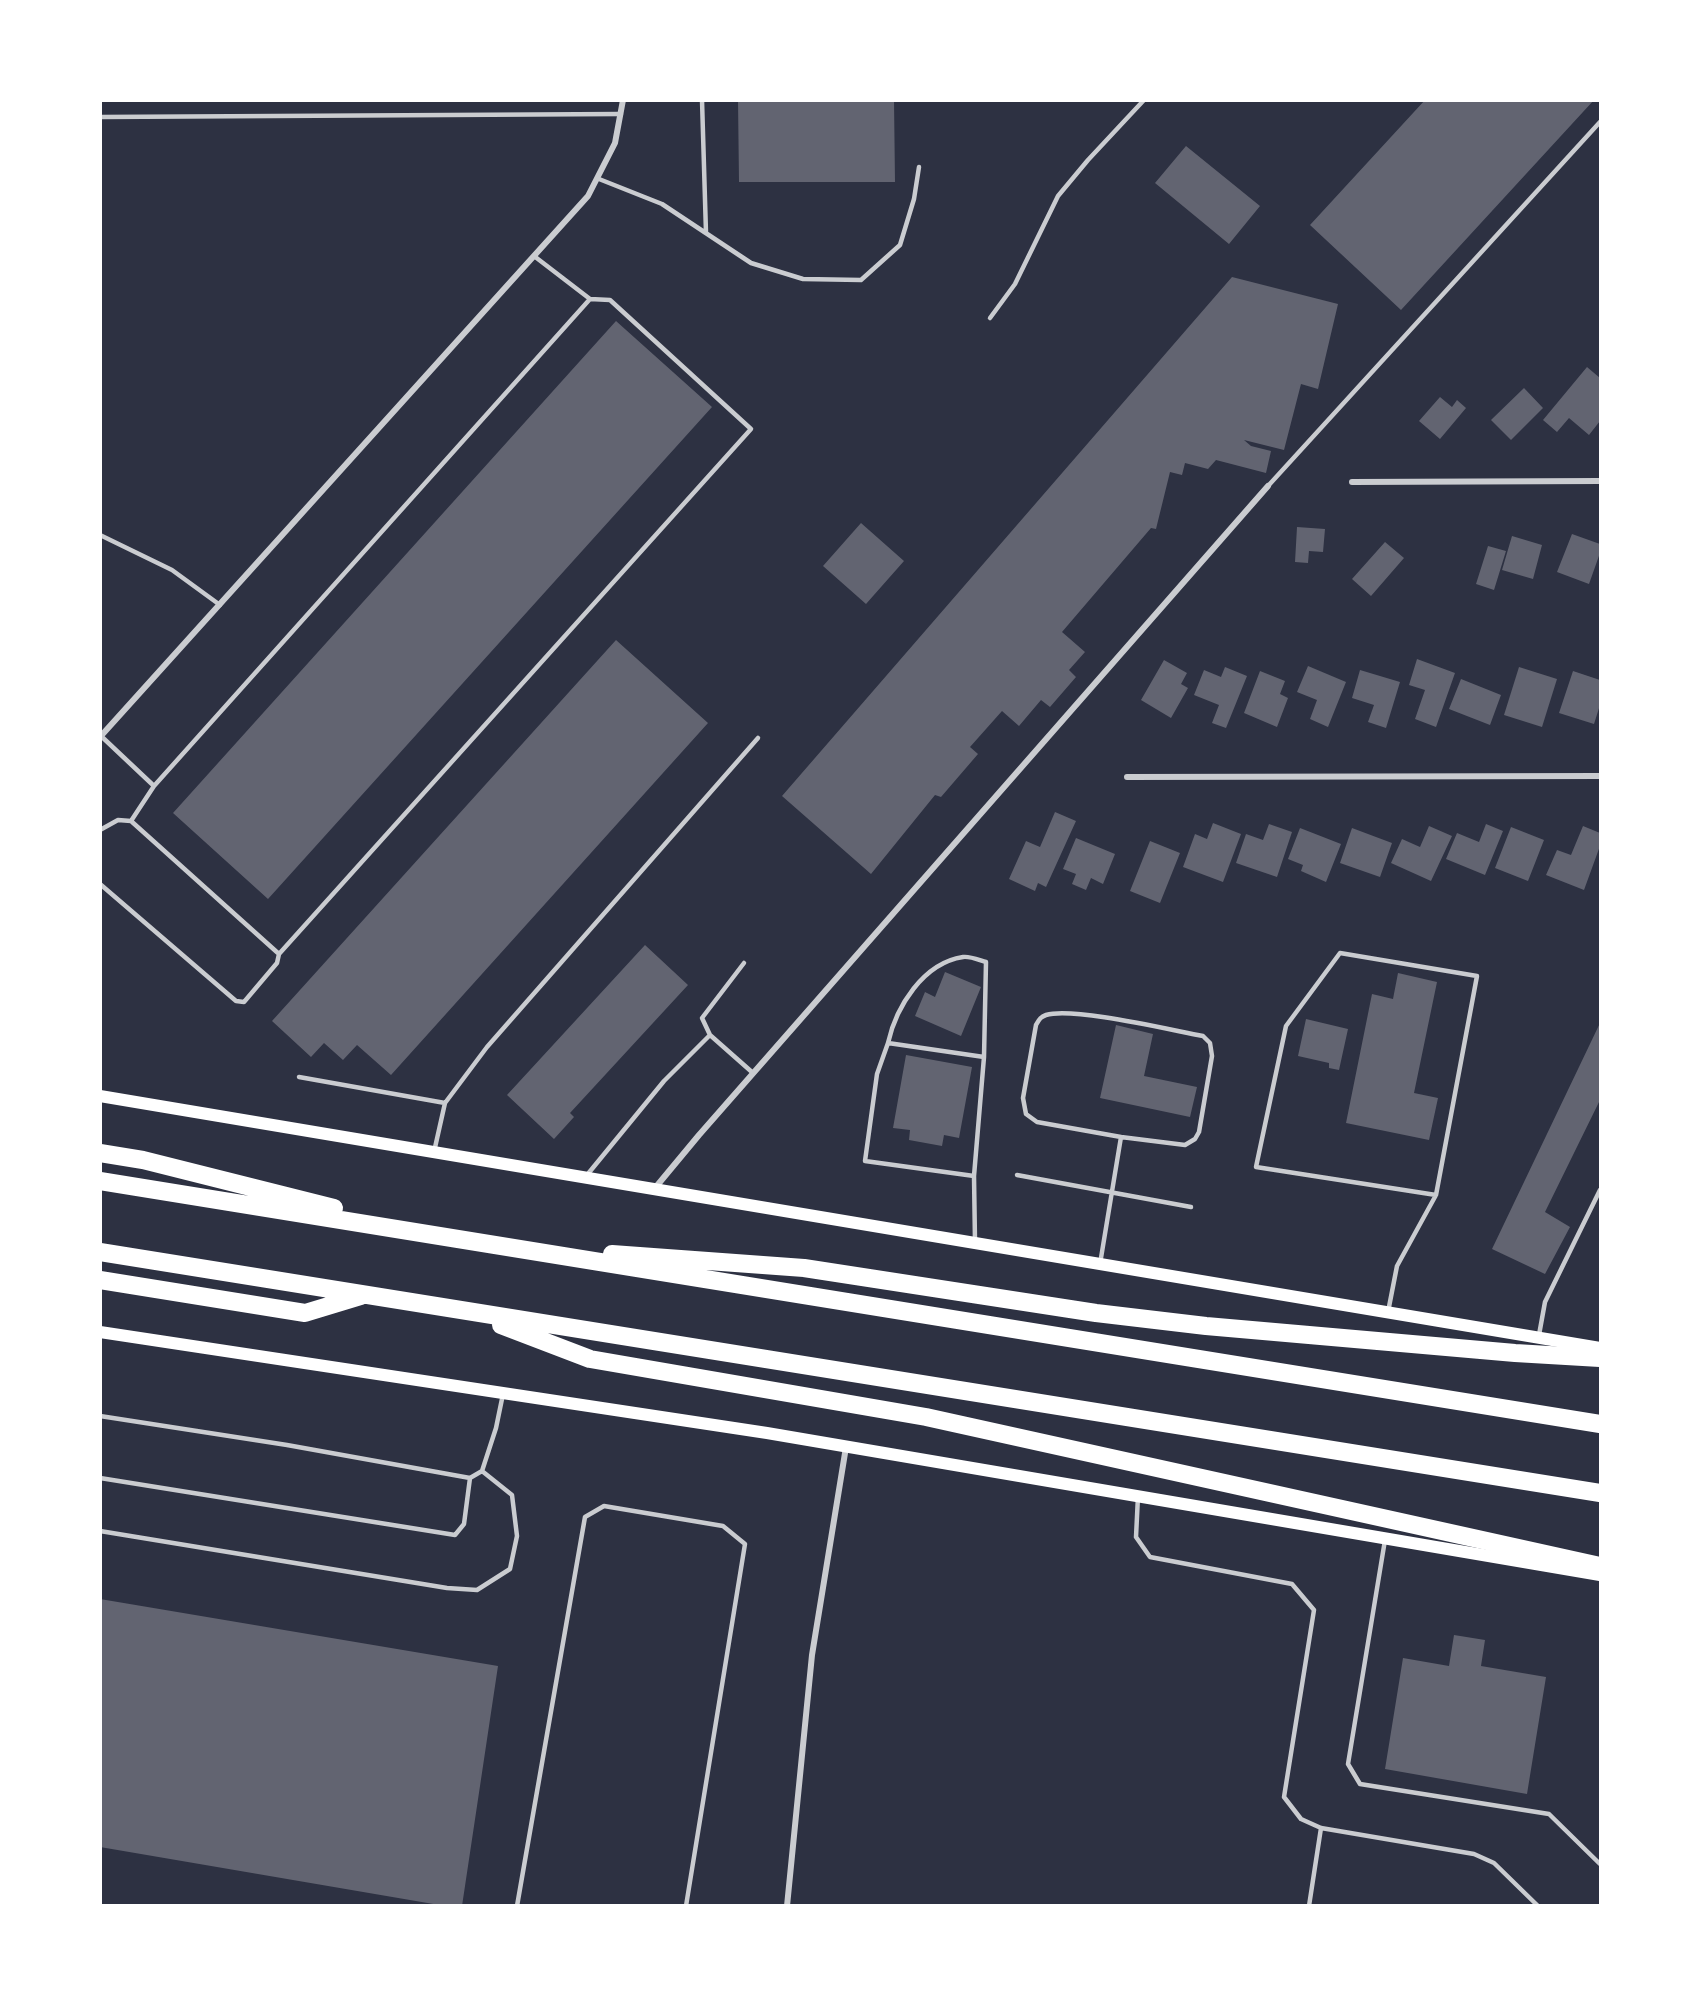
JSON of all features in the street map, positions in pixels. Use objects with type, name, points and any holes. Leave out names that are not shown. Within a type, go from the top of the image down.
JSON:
[{"type":"highway","points":[[100,1153],[143,1160],[494,1246],[1600,1424]]},
{"type":"highway","points":[[100,1181],[455,1238]]},
{"type":"highway","points":[[494,1246],[804,1268],[1084,1311],[1206,1326],[1515,1353],[1600,1358]]},
{"type":"highway","points":[[100,1252],[1600,1493]]},
{"type":"highway","points":[[100,1280],[305,1313],[366,1295]]},
{"type":"highway","points":[[466,1311],[590,1359],[926,1417],[1600,1566]]},
{"type":"main road","points":[[100,1096],[1600,1348]]},
{"type":"main road","points":[[100,1332],[846,1447],[1600,1575]]},
{"type":"street","points":[[101,737],[588,196],[599,179],[615,143],[623,100]]},
{"type":"street","points":[[1352,482],[1600,481]]},
{"type":"street","points":[[655,1188],[753,1073],[1269,486]]},
{"type":"street","points":[[1127,777],[1600,776]]},
{"type":"street","points":[[787,1905],[812,1655],[846,1447]]},
{"type":"lane","points":[[702,100],[706,233]]},
{"type":"lane","points":[[990,318],[1015,284],[1058,196],[1144,100]]},
{"type":"lane","points":[[100,117],[621,114]]},
{"type":"lane","points":[[1269,486],[1600,122]]},
{"type":"lane","points":[[599,179],[662,204],[751,263],[803,279],[861,280],[900,245],[914,200],[919,167]]},
{"type":"lane","points":[[100,884],[236,1001],[244,1002],[277,963],[279,954],[751,429],[610,300],[590,299],[534,256]]},
{"type":"lane","points":[[131,821],[154,786],[590,299]]},
{"type":"lane","points":[[100,535],[172,570],[220,605]]},
{"type":"lane","points":[[101,737],[154,786]]},
{"type":"lane","points":[[434,1152],[445,1103],[487,1047],[758,738]]},
{"type":"lane","points":[[100,830],[118,820],[131,821],[279,954]]},
{"type":"lane","points":[[1388,1312],[1397,1266],[1436,1195],[1477,976],[1340,953],[1286,1026],[1256,1167],[1436,1195]]},
{"type":"lane","points":[[974,1176],[865,1161],[877,1074],[888,1043],[892,1022],[915,987],[938,966],[965,956],[986,962],[984,1057],[974,1176],[975,1242]]},
{"type":"lane","points":[[744,963],[702,1018],[710,1035],[753,1073]]},
{"type":"lane","points":[[1049,1014],[1091,1016],[1203,1036],[1210,1043],[1212,1056],[1199,1132],[1195,1139],[1185,1144],[1121,1137],[1037,1122],[1026,1114],[1023,1098],[1036,1024],[1041,1017],[1049,1014]]},
{"type":"lane","points":[[585,1177],[664,1080],[710,1035]]},
{"type":"lane","points":[[888,1043],[984,1057]]},
{"type":"lane","points":[[299,1077],[445,1103]]},
{"type":"lane","points":[[1100,1264],[1121,1137]]},
{"type":"lane","points":[[1017,1175],[1191,1207]]},
{"type":"lane","points":[[1539,1338],[1545,1302],[1600,1190]]},
{"type":"lane","points":[[100,1416],[287,1445],[470,1478],[482,1471],[496,1428],[503,1393]]},
{"type":"lane","points":[[100,1531],[447,1588],[477,1590],[510,1569],[517,1536],[512,1495],[482,1471]]},
{"type":"lane","points":[[100,1478],[455,1535],[464,1524],[470,1478]]},
{"type":"lane","points":[[1138,1496],[1136,1537],[1150,1557],[1292,1584],[1314,1610],[1284,1797],[1301,1818],[1321,1828],[1473,1854],[1494,1863],[1538,1905]]},
{"type":"lane","points":[[517,1905],[585,1517],[604,1506],[723,1526],[745,1544],[686,1905]]},
{"type":"lane","points":[[1385,1538],[1348,1764],[1360,1784],[1549,1814],[1600,1864]]},
{"type":"lane","points":[[1309,1905],[1321,1828]]},
{"type":"building","points":[[738,100],[894,100],[895,182],[739,182]]},
{"type":"building","points":[[1425,100],[1594,100],[1401,310],[1310,225]]},
{"type":"building","points":[[1186,146],[1260,206],[1229,244],[1155,183]]},
{"type":"building","points":[[1232,277],[1338,304],[1318,389],[1301,384],[1284,450],[1244,440],[1251,446],[1271,451],[1266,473],[1216,460],[1208,469],[1185,463],[1182,475],[1170,472],[1156,529],[1151,528],[1062,632],[1085,652],[1069,670],[1076,677],[1050,707],[1041,700],[1019,726],[1002,711],[970,747],[978,754],[941,797],[935,795],[871,874],[782,796]]},
{"type":"building","points":[[616,321],[712,407],[268,899],[173,813]]},
{"type":"building","points":[[1587,367],[1600,378],[1600,421],[1589,435],[1569,418],[1557,432],[1543,420]]},
{"type":"building","points":[[1524,388],[1543,408],[1511,440],[1491,420]]},
{"type":"building","points":[[1440,397],[1452,407],[1457,400],[1466,408],[1440,439],[1419,421]]},
{"type":"building","points":[[861,523],[904,561],[866,604],[823,566]]},
{"type":"building","points":[[1297,527],[1325,529],[1323,552],[1309,551],[1308,563],[1295,562]]},
{"type":"building","points":[[1572,534],[1600,544],[1600,553],[1589,584],[1557,572]]},
{"type":"building","points":[[1512,536],[1542,545],[1533,579],[1502,570]]},
{"type":"building","points":[[1385,542],[1404,558],[1371,596],[1352,579]]},
{"type":"building","points":[[1488,546],[1506,551],[1494,590],[1476,584]]},
{"type":"building","points":[[616,640],[708,723],[391,1075],[357,1045],[343,1060],[324,1043],[311,1057],[272,1021]]},
{"type":"building","points":[[1417,659],[1455,673],[1436,727],[1415,719],[1425,690],[1409,685]]},
{"type":"building","points":[[1164,660],[1187,673],[1181,684],[1188,688],[1171,718],[1141,700]]},
{"type":"building","points":[[1308,666],[1346,682],[1328,727],[1310,719],[1317,700],[1297,692]]},
{"type":"building","points":[[1225,667],[1247,676],[1226,728],[1212,723],[1219,705],[1194,695],[1204,670],[1221,677]]},
{"type":"building","points":[[1519,667],[1557,679],[1542,727],[1504,715]]},
{"type":"building","points":[[1360,670],[1400,682],[1386,728],[1368,722],[1374,705],[1352,698]]},
{"type":"building","points":[[1260,671],[1285,681],[1280,694],[1288,698],[1277,727],[1244,713]]},
{"type":"building","points":[[1573,671],[1600,680],[1600,705],[1594,724],[1559,713]]},
{"type":"building","points":[[1461,679],[1501,695],[1490,725],[1449,709]]},
{"type":"building","points":[[1055,812],[1076,821],[1046,887],[1038,883],[1035,891],[1009,879],[1026,841],[1040,847]]},
{"type":"building","points":[[1213,823],[1241,834],[1223,882],[1183,867],[1195,834],[1207,839]]},
{"type":"building","points":[[1269,824],[1292,832],[1277,877],[1236,863],[1246,834],[1263,840]]},
{"type":"building","points":[[1486,824],[1503,831],[1485,875],[1446,859],[1457,833],[1479,842]]},
{"type":"building","points":[[1429,826],[1452,836],[1431,881],[1391,863],[1402,839],[1420,847]]},
{"type":"building","points":[[1583,826],[1600,833],[1600,846],[1584,890],[1546,875],[1557,850],[1571,855]]},
{"type":"building","points":[[1511,827],[1544,840],[1528,881],[1495,868]]},
{"type":"building","points":[[1300,828],[1341,844],[1326,882],[1301,871],[1303,865],[1288,859]]},
{"type":"building","points":[[1352,828],[1392,843],[1380,877],[1340,863]]},
{"type":"building","points":[[1076,838],[1115,854],[1103,884],[1091,878],[1086,890],[1072,884],[1076,874],[1063,869]]},
{"type":"building","points":[[1150,841],[1180,853],[1160,903],[1130,891]]},
{"type":"building","points":[[645,945],[688,985],[570,1113],[574,1117],[554,1139],[507,1095]]},
{"type":"building","points":[[945,972],[981,987],[961,1036],[915,1016],[925,992],[935,997]]},
{"type":"building","points":[[1398,973],[1437,982],[1414,1093],[1438,1098],[1429,1140],[1346,1123],[1372,994],[1393,999]]},
{"type":"building","points":[[1306,1019],[1348,1029],[1339,1070],[1329,1068],[1329,1063],[1298,1056]]},
{"type":"building","points":[[1600,1023],[1600,1100],[1545,1212],[1570,1227],[1545,1274],[1492,1249]]},
{"type":"building","points":[[1116,1025],[1153,1034],[1144,1076],[1197,1087],[1190,1117],[1100,1098]]},
{"type":"building","points":[[906,1055],[972,1067],[959,1138],[944,1135],[942,1146],[909,1140],[910,1130],[893,1128]]},
{"type":"building","points":[[100,1599],[498,1666],[462,1906],[445,1906],[100,1847]]},
{"type":"building","points":[[1454,1635],[1485,1640],[1481,1666],[1546,1677],[1527,1794],[1385,1769],[1403,1658],[1449,1666]]}]
